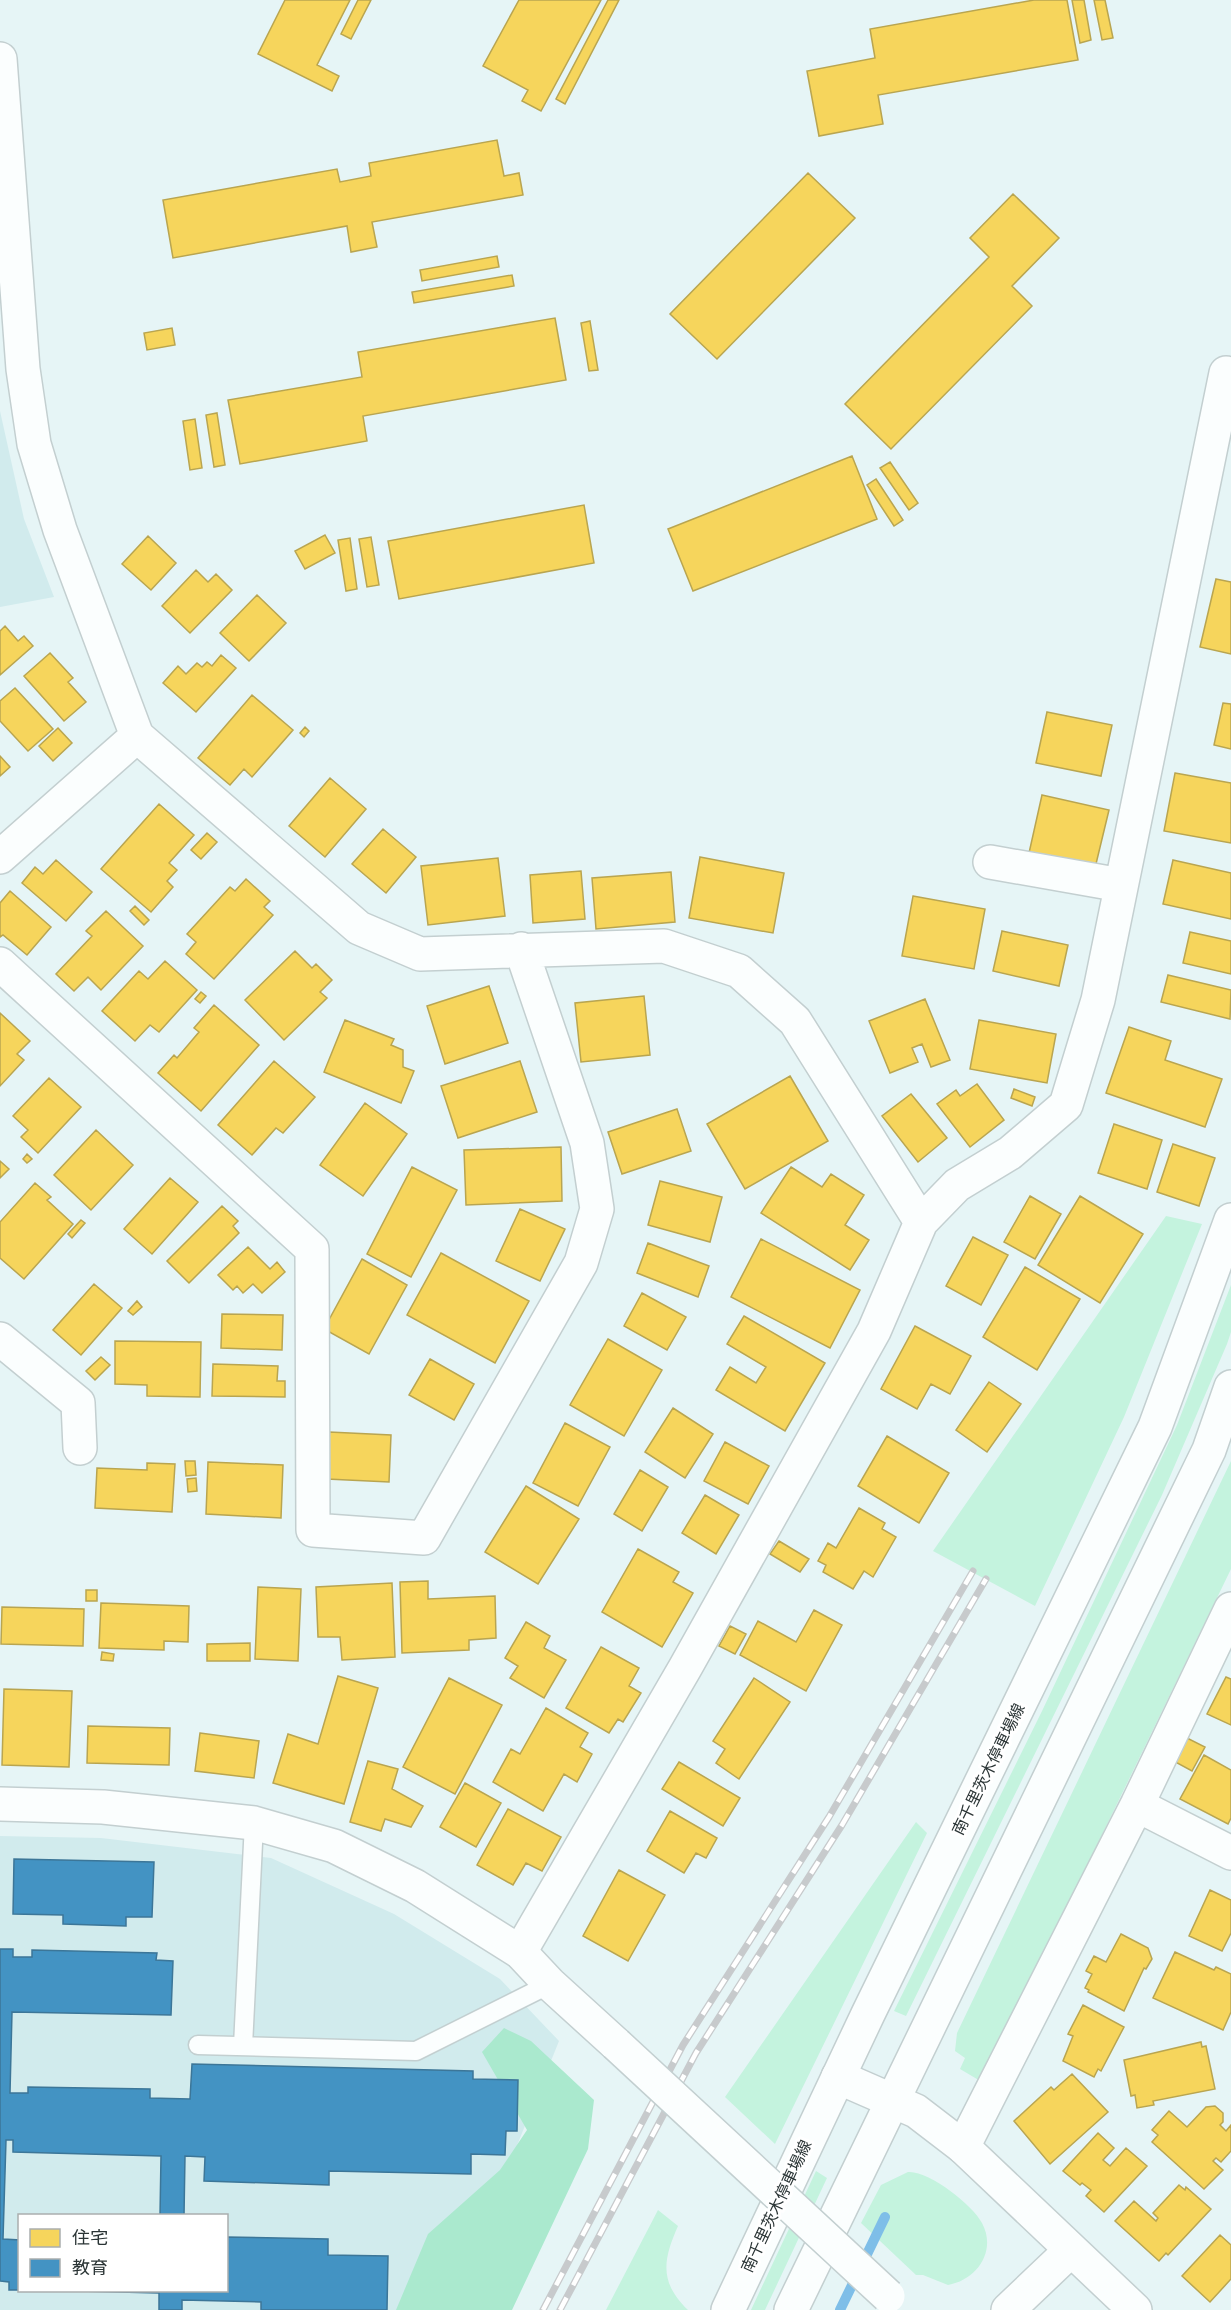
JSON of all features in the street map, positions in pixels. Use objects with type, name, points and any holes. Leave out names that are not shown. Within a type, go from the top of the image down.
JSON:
[{"type":"street","points":[[0,59],[22,369],[34,444],[60,530],[137,736],[359,927],[420,954],[664,946],[739,971],[795,1021],[921,1221]]},
{"type":"street","points":[[520,1952],[690,1658],[874,1331],[921,1221],[957,1185],[1010,1153],[1066,1105],[1098,1000],[1226,373]]},
{"type":"street","points":[[0,857],[137,736]]},
{"type":"street","points":[[990,862],[1121,885]]},
{"type":"street","points":[[0,964],[312,1249],[313,1530],[424,1538],[581,1263],[597,1209],[586,1143],[521,950]]},
{"type":"street","name":"南千里茨木停車場線","points":[[728,2310],[838,2077],[1155,1427],[1231,1220]]},
{"type":"street","points":[[0,1339],[78,1403],[80,1448]]},
{"type":"street","points":[[791,2310],[1203,1461],[1231,1387]]},
{"type":"street","points":[[963,2147],[1137,1805],[1231,1609]]},
{"type":"street","points":[[0,1804],[103,1807],[254,1823],[334,1846],[415,1886],[520,1952],[550,1984],[895,2303]]},
{"type":"street","points":[[1137,1805],[1231,1853]]},
{"type":"street","points":[[838,2077],[916,2111],[963,2147],[1070,2251],[1135,2310]]},
{"type":"street","points":[[1008,2310],[1070,2251]]},
{"type":"lane","points":[[243,2046],[254,1823]]},
{"type":"lane","points":[[198,2045],[416,2051],[550,1984]]},
{"type":"shaded area","points":[[0,411],[24,519],[54,597],[0,607]]},
{"type":"shaded area","points":[[0,1836],[101,1838],[271,1858],[394,1914],[500,1979],[559,2041],[514,2153],[428,2310],[0,2310]]},
{"type":"green space","points":[[1166,1216],[1202,1224],[1124,1417],[1035,1606],[933,1551]]},
{"type":"green space","points":[[1231,1285],[1231,1332],[1162,1495],[906,2016],[894,2011],[1043,1709],[1177,1425]]},
{"type":"green space","points":[[1231,1461],[1231,1569],[982,2082],[960,2069],[965,2058],[955,2051],[957,2033]]},
{"type":"green space","points":[[916,1822],[927,1833],[775,2144],[725,2097]]},
{"type":"green space","points":[[504,2028],[531,2041],[594,2100],[588,2149],[512,2310],[396,2310],[428,2234],[500,2170],[527,2130],[482,2052]]},
{"type":"green space","points":[[816,2171],[827,2178],[765,2310],[751,2310]]},
{"type":"green space","points":[[908,2172],[927,2177],[949,2190],[969,2207],[982,2223],[986,2233],[985,2254],[981,2263],[968,2277],[948,2285],[923,2275],[916,2275],[861,2223],[881,2185]]},
{"type":"green space","points":[[658,2210],[678,2226],[669,2250],[666,2270],[672,2290],[688,2310],[606,2310]]},
{"type":"building: 住宅","points":[[285,0],[350,0],[317,65],[339,76],[332,91],[258,54]]},
{"type":"building: 住宅","points":[[358,0],[371,0],[351,39],[341,34]]},
{"type":"building: 住宅","points":[[519,0],[601,0],[541,111],[522,101],[528,90],[483,66]]},
{"type":"building: 住宅","points":[[608,0],[619,0],[565,104],[556,99]]},
{"type":"building: 住宅","points":[[1034,0],[1067,0],[1078,60],[878,95],[883,124],[819,136],[807,71],[875,58],[870,29]]},
{"type":"building: 住宅","points":[[1072,0],[1084,0],[1091,40],[1080,43]]},
{"type":"building: 住宅","points":[[1094,0],[1105,0],[1113,38],[1102,40]]},
{"type":"building: 住宅","points":[[497,140],[504,176],[519,173],[523,195],[372,222],[377,247],[351,252],[347,226],[173,258],[163,200],[337,169],[340,182],[371,176],[369,163]]},
{"type":"building: 住宅","points":[[808,173],[855,218],[717,359],[670,314]]},
{"type":"building: 住宅","points":[[1013,194],[1059,238],[1012,286],[1032,306],[891,449],[845,404],[989,257],[970,238]]},
{"type":"building: 住宅","points":[[497,256],[499,267],[422,281],[420,270]]},
{"type":"building: 住宅","points":[[512,275],[514,286],[414,303],[412,292]]},
{"type":"building: 住宅","points":[[555,318],[566,380],[363,416],[367,441],[240,464],[228,400],[362,377],[358,352]]},
{"type":"building: 住宅","points":[[590,321],[598,370],[589,371],[581,323]]},
{"type":"building: 住宅","points":[[172,328],[175,345],[147,350],[144,333]]},
{"type":"building: 住宅","points":[[217,413],[225,465],[214,467],[206,415]]},
{"type":"building: 住宅","points":[[195,419],[202,468],[190,470],[183,421]]},
{"type":"building: 住宅","points":[[852,456],[877,519],[693,591],[668,529]]},
{"type":"building: 住宅","points":[[890,462],[918,503],[909,510],[880,468]]},
{"type":"building: 住宅","points":[[876,479],[903,520],[894,526],[867,485]]},
{"type":"building: 住宅","points":[[584,505],[594,563],[399,599],[388,541]]},
{"type":"building: 住宅","points":[[325,535],[335,553],[305,569],[295,551]]},
{"type":"building: 住宅","points":[[148,536],[176,563],[151,590],[122,564]]},
{"type":"building: 住宅","points":[[371,537],[379,585],[367,587],[359,539]]},
{"type":"building: 住宅","points":[[350,538],[357,589],[346,591],[338,540]]},
{"type":"building: 住宅","points":[[196,570],[208,582],[216,574],[232,590],[190,633],[162,606]]},
{"type":"building: 住宅","points":[[1216,579],[1231,582],[1231,654],[1200,647]]},
{"type":"building: 住宅","points":[[257,595],[286,623],[249,661],[220,633]]},
{"type":"building: 住宅","points":[[5,626],[18,641],[24,636],[33,646],[0,675],[0,631]]},
{"type":"building: 住宅","points":[[50,653],[73,678],[68,682],[86,702],[64,721],[24,676]]},
{"type":"building: 住宅","points":[[221,655],[236,668],[196,712],[163,683],[178,666],[186,674],[197,663],[202,667],[207,662],[212,666]]},
{"type":"building: 住宅","points":[[15,688],[53,729],[28,751],[0,721],[0,701]]},
{"type":"building: 住宅","points":[[252,695],[293,730],[252,777],[244,769],[230,785],[198,758]]},
{"type":"building: 住宅","points":[[1223,703],[1231,704],[1231,749],[1214,745]]},
{"type":"building: 住宅","points":[[1047,712],[1112,725],[1101,776],[1036,763]]},
{"type":"building: 住宅","points":[[305,727],[309,731],[304,737],[300,733]]},
{"type":"building: 住宅","points":[[58,728],[72,743],[53,761],[39,746]]},
{"type":"building: 住宅","points":[[0,756],[10,767],[0,776]]},
{"type":"building: 住宅","points":[[1175,773],[1231,783],[1231,843],[1164,831]]},
{"type":"building: 住宅","points":[[330,778],[366,809],[325,857],[289,826]]},
{"type":"building: 住宅","points":[[1042,795],[1109,810],[1095,868],[1029,853]]},
{"type":"building: 住宅","points":[[159,804],[194,835],[169,863],[177,870],[167,881],[173,887],[151,912],[101,869]]},
{"type":"building: 住宅","points":[[383,829],[416,857],[386,893],[352,864]]},
{"type":"building: 住宅","points":[[207,833],[217,842],[201,859],[191,850]]},
{"type":"building: 住宅","points":[[700,857],[784,873],[773,933],[689,918]]},
{"type":"building: 住宅","points":[[498,858],[505,916],[428,925],[421,866]]},
{"type":"building: 住宅","points":[[56,860],[92,892],[66,921],[22,883],[35,867],[43,874]]},
{"type":"building: 住宅","points":[[1173,860],[1231,873],[1231,919],[1163,904]]},
{"type":"building: 住宅","points":[[581,871],[585,919],[533,923],[530,875]]},
{"type":"building: 住宅","points":[[671,872],[675,922],[596,929],[592,878]]},
{"type":"building: 住宅","points":[[246,879],[270,901],[264,907],[273,915],[214,979],[186,954],[196,942],[187,934],[230,887],[235,891]]},
{"type":"building: 住宅","points":[[10,891],[51,927],[27,955],[3,935],[0,937],[0,903]]},
{"type":"building: 住宅","points":[[913,896],[985,909],[974,969],[902,956]]},
{"type":"building: 住宅","points":[[135,906],[149,920],[144,925],[130,911]]},
{"type":"building: 住宅","points":[[106,911],[143,946],[101,990],[88,977],[74,991],[56,974],[92,936],[86,931]]},
{"type":"building: 住宅","points":[[1002,931],[1068,945],[1059,986],[993,971]]},
{"type":"building: 住宅","points":[[1190,932],[1231,941],[1231,974],[1183,963]]},
{"type":"building: 住宅","points":[[295,951],[312,968],[316,964],[332,980],[320,992],[327,998],[284,1040],[245,1000]]},
{"type":"building: 住宅","points":[[165,961],[197,990],[159,1032],[150,1025],[135,1041],[102,1011],[139,971],[148,979]]},
{"type":"building: 住宅","points":[[1168,975],[1231,990],[1230,1019],[1161,1002]]},
{"type":"building: 住宅","points":[[489,986],[508,1043],[445,1064],[427,1006]]},
{"type":"building: 住宅","points":[[201,992],[206,996],[200,1003],[195,999]]},
{"type":"building: 住宅","points":[[644,996],[650,1055],[581,1062],[575,1003]]},
{"type":"building: 住宅","points":[[925,999],[950,1060],[931,1067],[922,1044],[912,1048],[918,1062],[890,1073],[869,1021]]},
{"type":"building: 住宅","points":[[214,1005],[259,1045],[201,1111],[158,1073],[174,1055],[177,1058],[199,1032],[194,1028]]},
{"type":"building: 住宅","points":[[0,1013],[30,1041],[17,1054],[24,1060],[0,1086]]},
{"type":"building: 住宅","points":[[345,1020],[394,1039],[391,1045],[403,1050],[403,1067],[414,1071],[401,1103],[324,1072]]},
{"type":"building: 住宅","points":[[979,1020],[1056,1034],[1047,1083],[970,1069]]},
{"type":"building: 住宅","points":[[1129,1027],[1171,1041],[1165,1060],[1222,1079],[1205,1127],[1106,1093]]},
{"type":"building: 住宅","points":[[274,1061],[315,1097],[283,1133],[276,1128],[252,1155],[218,1125]]},
{"type":"building: 住宅","points":[[520,1061],[537,1112],[458,1138],[441,1086]]},
{"type":"building: 住宅","points":[[790,1076],[828,1141],[745,1189],[707,1124]]},
{"type":"building: 住宅","points":[[49,1078],[81,1107],[38,1153],[21,1137],[28,1130],[13,1116]]},
{"type":"building: 住宅","points":[[977,1084],[1004,1120],[970,1147],[937,1104],[956,1090],[960,1096]]},
{"type":"building: 住宅","points":[[1014,1089],[1035,1097],[1032,1106],[1011,1098]]},
{"type":"building: 住宅","points":[[911,1094],[947,1138],[918,1162],[882,1116]]},
{"type":"building: 住宅","points":[[365,1103],[407,1134],[363,1196],[320,1165]]},
{"type":"building: 住宅","points":[[677,1109],[691,1151],[622,1174],[608,1132]]},
{"type":"building: 住宅","points":[[1114,1124],[1162,1140],[1147,1189],[1098,1173]]},
{"type":"building: 住宅","points":[[96,1130],[133,1165],[91,1210],[54,1175]]},
{"type":"building: 住宅","points":[[1173,1144],[1215,1158],[1199,1206],[1157,1192]]},
{"type":"building: 住宅","points":[[561,1147],[562,1201],[466,1205],[464,1150]]},
{"type":"building: 住宅","points":[[27,1154],[32,1159],[27,1163],[23,1159]]},
{"type":"building: 住宅","points":[[0,1161],[9,1169],[0,1178]]},
{"type":"building: 住宅","points":[[412,1167],[457,1190],[411,1277],[367,1254]]},
{"type":"building: 住宅","points":[[791,1167],[822,1187],[831,1174],[864,1195],[845,1225],[869,1240],[850,1270],[761,1213]]},
{"type":"building: 住宅","points":[[170,1178],[198,1202],[152,1254],[124,1229]]},
{"type":"building: 住宅","points":[[660,1181],[722,1197],[710,1242],[648,1225]]},
{"type":"building: 住宅","points":[[35,1183],[51,1197],[47,1200],[73,1224],[24,1279],[0,1258],[0,1222]]},
{"type":"building: 住宅","points":[[1030,1196],[1061,1214],[1035,1259],[1004,1242]]},
{"type":"building: 住宅","points":[[1080,1196],[1143,1234],[1100,1303],[1038,1265]]},
{"type":"building: 住宅","points":[[222,1206],[238,1221],[233,1226],[239,1233],[189,1283],[167,1261]]},
{"type":"building: 住宅","points":[[520,1209],[565,1229],[540,1281],[496,1261]]},
{"type":"building: 住宅","points":[[81,1220],[85,1223],[72,1238],[68,1234]]},
{"type":"building: 住宅","points":[[973,1237],[1008,1255],[981,1305],[946,1286]]},
{"type":"building: 住宅","points":[[761,1239],[860,1290],[830,1348],[731,1297]]},
{"type":"building: 住宅","points":[[648,1243],[709,1266],[698,1297],[637,1273]]},
{"type":"building: 住宅","points":[[248,1247],[270,1269],[277,1262],[285,1272],[262,1293],[253,1284],[243,1293],[237,1286],[233,1290],[218,1275]]},
{"type":"building: 住宅","points":[[441,1253],[529,1301],[495,1363],[407,1315]]},
{"type":"building: 住宅","points":[[362,1259],[407,1285],[369,1354],[324,1329]]},
{"type":"building: 住宅","points":[[1025,1267],[1080,1299],[1037,1370],[983,1337]]},
{"type":"building: 住宅","points":[[94,1284],[122,1308],[81,1355],[53,1330]]},
{"type":"building: 住宅","points":[[642,1293],[686,1317],[667,1350],[624,1326]]},
{"type":"building: 住宅","points":[[137,1301],[142,1307],[133,1315],[128,1311]]},
{"type":"building: 住宅","points":[[222,1314],[283,1315],[282,1350],[221,1348]]},
{"type":"building: 住宅","points":[[744,1316],[825,1363],[785,1431],[716,1390],[730,1367],[756,1383],[766,1367],[727,1344]]},
{"type":"building: 住宅","points":[[915,1326],[971,1356],[950,1394],[931,1384],[917,1409],[881,1389]]},
{"type":"building: 住宅","points":[[608,1339],[662,1370],[624,1436],[570,1405]]},
{"type":"building: 住宅","points":[[115,1341],[201,1342],[200,1397],[147,1396],[147,1385],[115,1384]]},
{"type":"building: 住宅","points":[[101,1357],[110,1365],[95,1380],[86,1371]]},
{"type":"building: 住宅","points":[[430,1359],[474,1384],[454,1420],[409,1395]]},
{"type":"building: 住宅","points":[[213,1364],[278,1366],[277,1381],[285,1381],[285,1397],[212,1396]]},
{"type":"building: 住宅","points":[[989,1382],[1021,1404],[987,1452],[956,1430]]},
{"type":"building: 住宅","points":[[673,1408],[713,1434],[685,1478],[645,1452]]},
{"type":"building: 住宅","points":[[565,1423],[610,1447],[578,1506],[533,1483]]},
{"type":"building: 住宅","points":[[329,1432],[391,1435],[389,1482],[327,1479]]},
{"type":"building: 住宅","points":[[887,1436],[949,1473],[919,1523],[858,1486]]},
{"type":"building: 住宅","points":[[725,1442],[769,1466],[748,1504],[704,1481]]},
{"type":"building: 住宅","points":[[185,1461],[195,1461],[196,1475],[186,1476]]},
{"type":"building: 住宅","points":[[208,1462],[283,1465],[281,1518],[206,1514]]},
{"type":"building: 住宅","points":[[147,1463],[175,1464],[172,1512],[95,1508],[97,1468],[147,1470]]},
{"type":"building: 住宅","points":[[640,1470],[668,1487],[642,1531],[614,1514]]},
{"type":"building: 住宅","points":[[196,1478],[197,1491],[188,1492],[187,1479]]},
{"type":"building: 住宅","points":[[526,1486],[579,1519],[538,1584],[485,1552]]},
{"type":"building: 住宅","points":[[705,1495],[739,1515],[716,1554],[682,1533]]},
{"type":"building: 住宅","points":[[859,1508],[885,1523],[882,1529],[896,1537],[873,1577],[864,1571],[853,1589],[823,1572],[826,1565],[818,1561],[828,1543],[836,1548]]},
{"type":"building: 住宅","points":[[779,1541],[809,1559],[800,1572],[770,1554]]},
{"type":"building: 住宅","points":[[638,1549],[679,1572],[673,1582],[693,1593],[662,1647],[602,1612]]},
{"type":"building: 住宅","points":[[428,1581],[428,1599],[495,1596],[496,1638],[469,1640],[469,1650],[402,1653],[400,1582]]},
{"type":"building: 住宅","points":[[392,1583],[395,1657],[342,1660],[340,1637],[318,1637],[316,1587]]},
{"type":"building: 住宅","points":[[258,1587],[301,1589],[298,1661],[255,1659]]},
{"type":"building: 住宅","points":[[86,1590],[97,1590],[97,1601],[86,1601]]},
{"type":"building: 住宅","points":[[101,1603],[189,1606],[188,1642],[164,1641],[164,1650],[99,1648]]},
{"type":"building: 住宅","points":[[2,1607],[84,1609],[83,1646],[1,1644]]},
{"type":"building: 住宅","points":[[814,1610],[842,1625],[806,1691],[740,1655],[758,1621],[796,1642]]},
{"type":"building: 住宅","points":[[526,1622],[550,1636],[544,1648],[566,1660],[544,1698],[510,1678],[518,1666],[505,1658]]},
{"type":"building: 住宅","points":[[730,1626],[746,1634],[735,1654],[719,1646]]},
{"type":"building: 住宅","points":[[250,1643],[250,1661],[207,1661],[207,1644]]},
{"type":"building: 住宅","points":[[601,1647],[639,1668],[629,1686],[641,1693],[623,1722],[618,1719],[609,1733],[566,1708]]},
{"type":"building: 住宅","points":[[102,1652],[114,1654],[113,1661],[101,1660]]},
{"type":"building: 住宅","points":[[338,1676],[378,1688],[344,1804],[273,1783],[288,1734],[318,1744]]},
{"type":"building: 住宅","points":[[1226,1677],[1231,1679],[1231,1725],[1207,1714]]},
{"type":"building: 住宅","points":[[449,1678],[502,1705],[455,1794],[403,1767]]},
{"type":"building: 住宅","points":[[754,1678],[790,1702],[739,1779],[716,1763],[725,1749],[713,1741]]},
{"type":"building: 住宅","points":[[4,1689],[72,1691],[69,1767],[2,1765]]},
{"type":"building: 住宅","points":[[546,1708],[588,1733],[580,1747],[592,1754],[577,1782],[564,1774],[543,1811],[493,1782],[511,1749],[520,1754]]},
{"type":"building: 住宅","points":[[88,1726],[170,1728],[169,1765],[87,1763]]},
{"type":"building: 住宅","points":[[200,1733],[259,1741],[254,1778],[195,1771]]},
{"type":"building: 住宅","points":[[1181,1735],[1205,1747],[1192,1771],[1168,1758]]},
{"type":"building: 住宅","points":[[1204,1755],[1231,1770],[1231,1818],[1228,1824],[1180,1799]]},
{"type":"building: 住宅","points":[[368,1761],[398,1769],[392,1789],[423,1806],[411,1827],[385,1819],[381,1831],[350,1822]]},
{"type":"building: 住宅","points":[[679,1762],[740,1798],[723,1826],[662,1789]]},
{"type":"building: 住宅","points":[[465,1783],[501,1803],[476,1847],[440,1827]]},
{"type":"building: 住宅","points":[[508,1809],[561,1837],[542,1871],[526,1863],[513,1885],[477,1865]]},
{"type":"building: 住宅","points":[[670,1811],[717,1838],[706,1858],[696,1853],[684,1873],[647,1851]]},
{"type":"building: 住宅","points":[[619,1870],[665,1895],[628,1961],[583,1936]]},
{"type":"building: 住宅","points":[[1210,1890],[1231,1900],[1231,1933],[1222,1951],[1189,1936]]},
{"type":"building: 住宅","points":[[1121,1934],[1148,1948],[1152,1959],[1146,1969],[1144,1968],[1124,2011],[1088,1992],[1089,1990],[1085,1988],[1092,1974],[1086,1971],[1094,1956],[1106,1962]]},
{"type":"building: 住宅","points":[[1175,1952],[1214,1970],[1216,1967],[1231,1974],[1231,2012],[1223,2030],[1153,1998]]},
{"type":"building: 住宅","points":[[1083,2005],[1124,2027],[1101,2071],[1098,2069],[1094,2077],[1063,2061],[1073,2036],[1068,2034]]},
{"type":"building: 住宅","points":[[1201,2042],[1202,2047],[1206,2046],[1215,2089],[1153,2101],[1154,2105],[1137,2108],[1135,2095],[1131,2096],[1124,2060]]},
{"type":"building: 住宅","points":[[1072,2074],[1108,2112],[1050,2164],[1014,2121],[1051,2087],[1054,2090]]},
{"type":"building: 住宅","points":[[1215,2106],[1223,2113],[1223,2122],[1220,2125],[1226,2131],[1231,2125],[1231,2151],[1221,2162],[1216,2158],[1213,2161],[1223,2170],[1204,2189],[1152,2142],[1158,2135],[1152,2130],[1169,2111],[1187,2127],[1206,2107]]},
{"type":"building: 住宅","points":[[1098,2133],[1114,2148],[1103,2160],[1110,2166],[1126,2148],[1147,2166],[1104,2212],[1086,2196],[1091,2190],[1082,2183],[1080,2185],[1063,2171]]},
{"type":"building: 住宅","points":[[1179,2185],[1185,2190],[1186,2187],[1211,2209],[1168,2255],[1166,2253],[1159,2261],[1115,2221],[1134,2201],[1156,2221],[1158,2218],[1153,2213]]},
{"type":"building: 住宅","points":[[1220,2235],[1231,2245],[1231,2279],[1210,2302],[1182,2276]]},
{"type":"building: 教育","points":[[14,1859],[154,1862],[152,1917],[126,1917],[126,1926],[63,1924],[63,1915],[13,1914]]},
{"type":"building: 教育","points":[[0,1949],[13,1949],[13,1957],[32,1957],[32,1950],[157,1953],[156,1960],[173,1961],[171,2015],[12,2012],[10,2093],[28,2093],[28,2087],[150,2089],[150,2098],[190,2099],[192,2064],[473,2071],[473,2079],[518,2080],[517,2131],[506,2131],[505,2155],[471,2154],[471,2174],[329,2171],[329,2185],[204,2181],[205,2157],[185,2156],[184,2214],[160,2214],[161,2156],[13,2152],[13,2140],[6,2140],[3,2239],[18,2240],[18,2290],[9,2290],[9,2282],[0,2281]]},
{"type":"building: 教育","points":[[228,2237],[328,2239],[328,2255],[388,2256],[387,2310],[261,2310],[261,2302],[182,2300],[182,2310],[159,2310],[159,2293],[118,2292],[228,2292]]},
{"type":"waterway","points":[[840,2310],[885,2217]]},
{"type":"railway","points":[[543,2310],[683,2045],[829,1817],[973,1571]]},
{"type":"railway","points":[[560,2310],[696,2053],[842,1825],[986,1579]]}]
